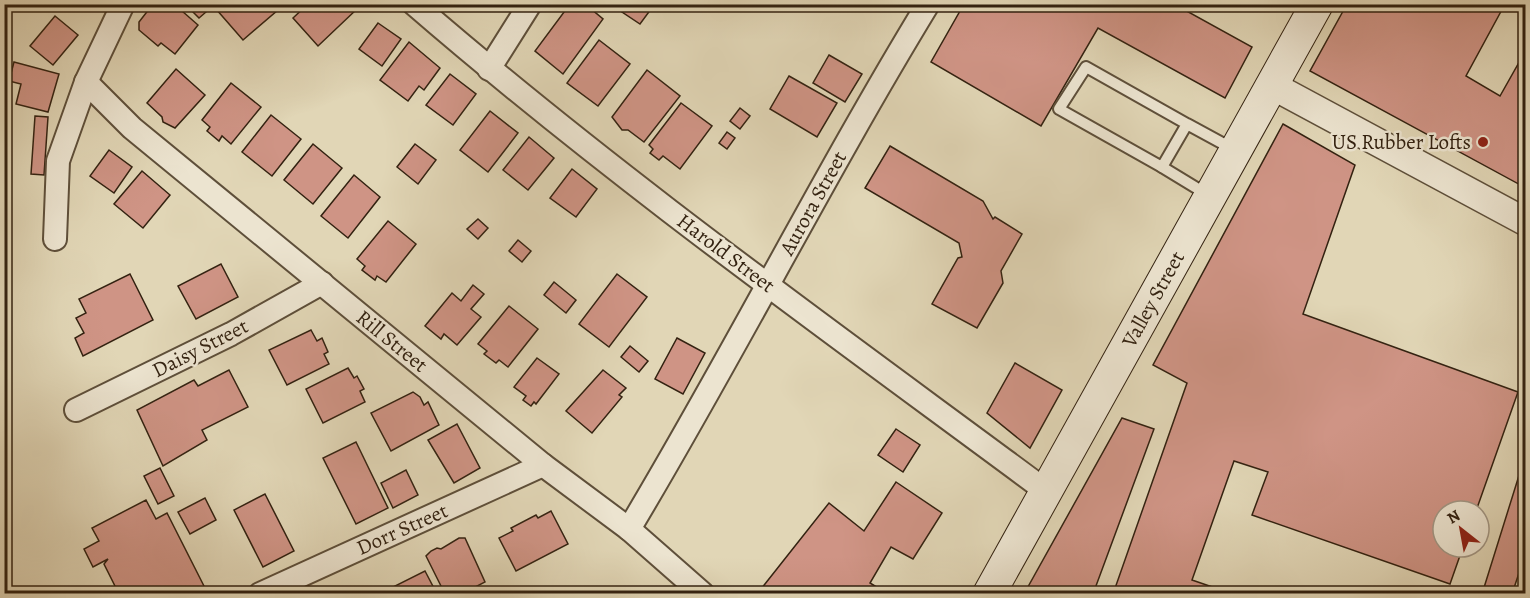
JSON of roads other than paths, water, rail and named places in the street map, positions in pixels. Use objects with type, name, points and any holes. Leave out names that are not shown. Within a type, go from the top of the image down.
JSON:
[{"type":"main road","name":"Valley Street","points":[[989,594],[1317,4]]},
{"type":"street","points":[[55,239],[58,161],[86,82],[123,4]]},
{"type":"street","name":"Harold Street","points":[[414,4],[489,69],[767,284],[1046,491]]},
{"type":"street","points":[[489,69],[530,4]]},
{"type":"street","name":"Aurora Street","points":[[629,529],[721,371],[767,284],[925,6]]},
{"type":"street","name":"Rill Street","points":[[86,82],[132,128],[543,465],[629,529],[703,594]]},
{"type":"street","points":[[1273,86],[1526,222]]},
{"type":"street","name":"Daisy Street","points":[[76,410],[231,334],[322,283]]},
{"type":"street","name":"Dorr Street","points":[[260,594],[543,465]]},
{"type":"lane","points":[[1210,196],[1059,109],[1086,67],[1236,151]]},
{"type":"lane","points":[[1162,167],[1187,124]]},
{"type":"place","name":"US Rubber Lofts","points":[[1483,142]]}]
